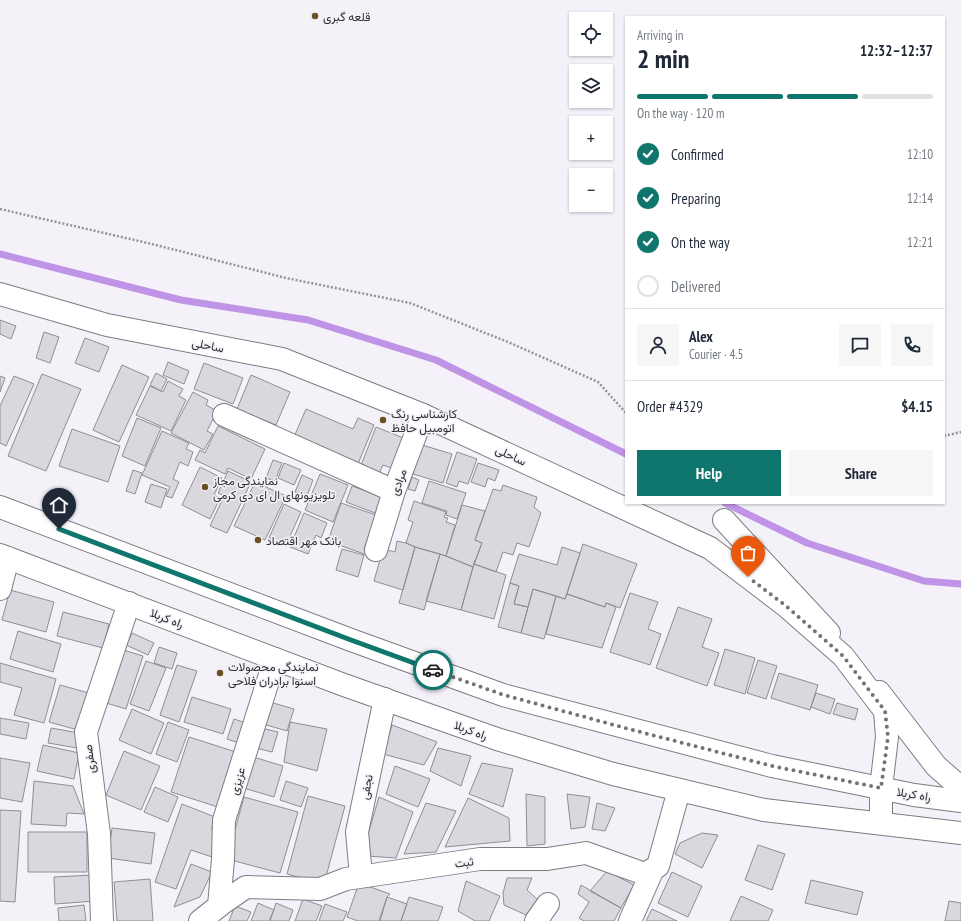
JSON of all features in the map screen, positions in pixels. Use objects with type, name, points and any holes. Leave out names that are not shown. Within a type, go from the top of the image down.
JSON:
[{"type":"street","name":"ساحلی","points":[[0,294],[107,325],[282,359],[424,415],[710,548],[786,606],[843,656],[885,711],[888,737],[881,788],[881,823]]},
{"type":"street","points":[[224,415],[394,492]]},
{"type":"street","name":"مرادی","points":[[376,550],[394,492],[424,415]]},
{"type":"street","name":"راه کربلا","points":[[0,506],[351,640],[504,695],[772,766],[914,795],[961,801]]},
{"type":"street","points":[[724,520],[857,663],[936,766],[961,788]]},
{"type":"street","points":[[0,589],[4,556]]},
{"type":"street","name":"راه کربلا","points":[[4,556],[384,699],[497,739],[613,774],[764,810],[961,833]]},
{"type":"street","name":"صفری","points":[[102,921],[98,834],[86,732],[130,603]]},
{"type":"street","name":"عزیزی","points":[[219,906],[223,859],[224,820],[275,659]]},
{"type":"street","name":"نجفی","points":[[362,876],[357,832],[384,699]]},
{"type":"street","points":[[630,921],[653,869],[658,866],[679,790]]},
{"type":"street","name":"ثبت","points":[[200,921],[246,887],[320,888],[346,879],[362,876],[480,859],[547,859],[586,853],[645,874],[653,869]]},
{"type":"path","points":[[0,209],[152,244],[286,278],[410,303],[508,342],[598,382],[625,412]]},
{"type":"path","points":[[945,436],[961,432]]},
{"type":"building","points":[[0,320],[16,326],[11,339],[0,334]]},
{"type":"building","points":[[44,332],[59,337],[50,363],[36,358]]},
{"type":"building","points":[[85,338],[109,347],[99,372],[75,363]]},
{"type":"building","points":[[168,362],[189,371],[184,384],[163,375]]},
{"type":"building","points":[[204,363],[243,378],[233,404],[194,389]]},
{"type":"building","points":[[122,365],[149,377],[119,442],[93,430]]},
{"type":"building","points":[[156,373],[167,379],[161,391],[150,385]]},
{"type":"building","points":[[42,374],[81,389],[46,471],[8,456]]},
{"type":"building","points":[[251,375],[290,392],[276,425],[237,409]]},
{"type":"building","points":[[0,376],[5,378],[0,392]]},
{"type":"building","points":[[14,376],[34,384],[6,446],[0,443],[0,406]]},
{"type":"building","points":[[168,381],[183,389],[179,396],[186,400],[171,431],[136,415],[150,386],[163,392]]},
{"type":"building","points":[[193,392],[208,400],[206,405],[217,411],[207,431],[213,434],[204,450],[171,433]]},
{"type":"building","points":[[306,409],[353,429],[358,418],[374,425],[358,464],[294,437]]},
{"type":"building","points":[[137,418],[161,428],[145,466],[122,456]]},
{"type":"building","points":[[218,426],[265,449],[251,479],[228,468],[225,474],[195,460],[200,450],[205,453]]},
{"type":"building","points":[[376,427],[406,439],[394,469],[383,465],[378,476],[360,468]]},
{"type":"building","points":[[72,429],[120,446],[108,482],[59,466]]},
{"type":"building","points":[[162,431],[189,443],[186,449],[193,452],[188,466],[180,462],[173,479],[179,482],[172,498],[166,496],[170,487],[142,475]]},
{"type":"building","points":[[422,445],[452,454],[443,483],[413,474]]},
{"type":"building","points":[[457,452],[477,459],[468,484],[459,481],[457,487],[446,483]]},
{"type":"building","points":[[273,460],[282,463],[275,481],[266,478]]},
{"type":"building","points":[[284,463],[301,470],[294,485],[278,478]]},
{"type":"building","points":[[478,463],[499,470],[495,481],[488,478],[485,487],[471,482]]},
{"type":"building","name":"نمایندگی مجاز تلویزیونهای ال ای دی کرمی","points":[[200,467],[222,478],[214,495],[220,498],[210,519],[182,505]]},
{"type":"building","points":[[133,470],[142,473],[135,494],[126,491]]},
{"type":"building","points":[[228,471],[251,482],[227,533],[210,526],[224,496],[218,493]]},
{"type":"building","points":[[320,474],[348,485],[333,522],[305,510]]},
{"type":"building","points":[[302,475],[313,480],[307,496],[295,492]]},
{"type":"building","points":[[412,477],[419,480],[415,491],[408,489]]},
{"type":"building","points":[[429,481],[466,493],[457,519],[446,515],[447,511],[422,503]]},
{"type":"building","points":[[255,482],[286,496],[265,540],[234,526]]},
{"type":"building","points":[[151,484],[167,489],[161,508],[145,502]]},
{"type":"building","points":[[503,485],[537,497],[534,507],[541,513],[529,547],[517,543],[513,555],[503,552],[496,572],[474,564],[482,543],[475,540],[493,489],[501,491]]},
{"type":"building","points":[[352,486],[382,497],[375,513],[346,502]]},
{"type":"building","points":[[414,501],[446,512],[444,517],[448,518],[446,522],[455,525],[446,556],[406,543],[413,522],[408,520]]},
{"type":"building","points":[[341,503],[376,515],[364,549],[369,551],[367,555],[328,541]]},
{"type":"building","points":[[284,504],[301,512],[286,545],[269,538]]},
{"type":"building","points":[[462,505],[485,511],[475,540],[482,543],[473,567],[446,556]]},
{"type":"building","points":[[304,513],[327,523],[321,538],[316,535],[308,554],[290,547]]},
{"type":"building","points":[[397,541],[415,547],[403,590],[374,581],[383,549],[395,552]]},
{"type":"building","points":[[583,544],[637,564],[620,608],[606,603],[605,607],[567,594]]},
{"type":"building","points":[[415,547],[440,554],[424,610],[399,603]]},
{"type":"building","points":[[562,547],[580,553],[565,599],[533,589],[528,607],[514,604],[519,586],[510,583],[519,554],[557,565]]},
{"type":"building","points":[[342,549],[364,555],[358,577],[336,570]]},
{"type":"building","points":[[440,554],[473,567],[461,610],[426,601]]},
{"type":"building","points":[[475,560],[474,564],[506,575],[494,619],[461,610]]},
{"type":"building","points":[[510,583],[519,586],[514,604],[528,607],[521,633],[498,627]]},
{"type":"building","points":[[533,589],[556,596],[544,639],[521,633]]},
{"type":"building","points":[[10,590],[54,602],[46,632],[2,620]]},
{"type":"building","points":[[630,593],[658,602],[648,629],[661,634],[650,665],[610,652]]},
{"type":"building","points":[[567,594],[605,607],[606,603],[616,607],[602,648],[546,634],[556,596],[565,599]]},
{"type":"building","points":[[678,607],[712,619],[702,647],[719,653],[707,686],[656,668]]},
{"type":"building","points":[[63,612],[109,624],[103,648],[57,636]]},
{"type":"building","points":[[18,631],[61,644],[53,672],[10,659]]},
{"type":"building","points":[[132,633],[154,643],[148,655],[126,645]]},
{"type":"building","points":[[159,647],[177,653],[172,669],[154,663]]},
{"type":"building","points":[[120,649],[143,656],[126,709],[103,702]]},
{"type":"building","points":[[725,649],[755,658],[745,694],[714,685]]},
{"type":"building","points":[[758,660],[777,666],[766,699],[747,693]]},
{"type":"building","points":[[146,661],[166,668],[149,711],[130,704]]},
{"type":"building","points":[[0,663],[56,679],[44,723],[14,715],[22,688],[0,682]]},
{"type":"building","points":[[177,665],[197,671],[179,722],[160,715]]},
{"type":"building","points":[[779,673],[818,685],[810,710],[771,698]]},
{"type":"building","points":[[60,685],[89,693],[78,730],[49,722]]},
{"type":"building","points":[[816,693],[835,699],[830,714],[811,707]]},
{"type":"building","points":[[192,697],[231,709],[223,734],[184,722]]},
{"type":"building","points":[[270,702],[294,709],[287,731],[263,724]]},
{"type":"building","points":[[837,703],[858,709],[855,720],[833,714]]},
{"type":"building","points":[[132,709],[164,723],[151,754],[119,740]]},
{"type":"building","points":[[0,718],[29,723],[26,739],[0,734]]},
{"type":"building","points":[[234,719],[246,723],[239,743],[227,739]]},
{"type":"building","points":[[168,722],[189,730],[177,762],[156,754]]},
{"type":"building","points":[[290,722],[327,729],[317,771],[284,762]]},
{"type":"building","points":[[392,725],[437,742],[424,765],[383,754]]},
{"type":"building","points":[[51,728],[79,733],[77,748],[48,743]]},
{"type":"building","points":[[261,728],[278,732],[272,752],[256,748]]},
{"type":"building","points":[[189,737],[236,752],[218,807],[171,792]]},
{"type":"building","points":[[43,745],[79,753],[74,779],[37,771]]},
{"type":"building","points":[[438,748],[471,756],[461,786],[430,771]]},
{"type":"building","points":[[124,751],[160,766],[141,810],[106,795]]},
{"type":"building","points":[[250,756],[283,766],[274,797],[240,787]]},
{"type":"building","points":[[0,758],[30,763],[22,802],[0,798]]},
{"type":"building","points":[[482,763],[513,769],[503,807],[469,794]]},
{"type":"building","points":[[395,766],[430,779],[418,807],[386,794]]},
{"type":"building","points":[[34,781],[73,786],[84,814],[67,813],[66,826],[31,824]]},
{"type":"building","points":[[286,781],[308,788],[301,807],[280,800]]},
{"type":"building","points":[[155,787],[178,797],[168,822],[144,812]]},
{"type":"building","points":[[526,794],[545,797],[545,844],[527,846]]},
{"type":"building","points":[[567,794],[590,797],[585,827],[571,829]]},
{"type":"building","points":[[308,796],[345,806],[324,884],[287,874]]},
{"type":"building","points":[[244,797],[298,812],[280,873],[227,859]]},
{"type":"building","points":[[379,797],[413,812],[396,858],[367,856],[368,834]]},
{"type":"building","points":[[468,798],[509,818],[510,841],[445,847]]},
{"type":"building","points":[[426,803],[456,811],[436,852],[404,854]]},
{"type":"building","points":[[597,803],[615,808],[605,831],[592,829]]},
{"type":"building","points":[[182,804],[215,817],[212,827],[215,858],[191,850],[176,889],[155,882]]},
{"type":"building","points":[[0,810],[21,811],[15,902],[0,901]]},
{"type":"building","points":[[112,828],[155,833],[151,864],[108,858]]},
{"type":"building","points":[[28,832],[87,832],[87,872],[28,872]]},
{"type":"building","points":[[702,833],[718,835],[702,868],[675,854],[680,843]]},
{"type":"building","points":[[758,845],[785,854],[772,890],[745,880]]},
{"type":"building","points":[[191,864],[212,872],[200,897],[174,907]]},
{"type":"building","points":[[607,871],[634,885],[621,908],[590,891]]},
{"type":"building","points":[[672,872],[702,886],[688,917],[658,903]]},
{"type":"building","points":[[93,875],[95,901],[55,904],[54,877]]},
{"type":"building","points":[[507,878],[532,878],[527,890],[538,900],[526,915],[504,905],[503,893]]},
{"type":"building","points":[[150,879],[153,921],[117,921],[114,882]]},
{"type":"building","points":[[811,880],[863,892],[857,915],[805,903]]},
{"type":"building","points":[[466,881],[500,896],[489,921],[475,921],[458,911]]},
{"type":"building","points":[[359,883],[390,894],[387,897],[380,921],[358,921],[347,917]]},
{"type":"building","points":[[581,885],[621,908],[614,921],[584,921],[579,918],[589,902],[578,894]]},
{"type":"building","points":[[741,896],[773,910],[768,921],[730,921]]},
{"type":"building","points":[[387,897],[407,904],[401,921],[379,921]]},
{"type":"building","points":[[409,897],[443,907],[438,921],[401,921]]},
{"type":"building","points":[[303,899],[322,906],[316,921],[295,921]]},
{"type":"building","points":[[949,901],[961,903],[961,921],[945,921]]},
{"type":"building","points":[[258,903],[274,910],[269,921],[251,921]]},
{"type":"building","points":[[276,903],[293,910],[289,921],[270,921]]},
{"type":"building","points":[[325,904],[347,912],[343,921],[319,921]]},
{"type":"building","points":[[84,905],[86,921],[59,921],[58,908]]},
{"type":"building","points":[[235,906],[251,912],[247,921],[229,921]]},
{"type":"building","points":[[652,909],[677,921],[646,921]]},
{"type":"waterway","points":[[0,254],[181,300],[308,320],[436,360],[625,454]]},
{"type":"waterway","points":[[727,504],[807,543],[924,581],[961,584]]},
{"type":"way so far","points":[[433,670],[504,695],[625,728],[772,766],[881,788],[888,737],[885,711],[843,656],[786,606],[748,577]]},
{"type":"place","name":"قلعه گبری","points":[[315,16]]},
{"type":"place","name":"کارشناسی رنگ اتومبیل حافظ","points":[[383,420]]},
{"type":"place","name":"نمایندگی مجاز تلویزیونهای ال ای دی کرمی","points":[[205,487]]},
{"type":"place","name":"بانک مهر اقتصاد","points":[[258,540]]},
{"type":"place","name":"نمایندگی محصولات اسنوا برادران فلاحی","points":[[220,673]]},
{"type":"route","points":[[59,529],[433,670]]}]
